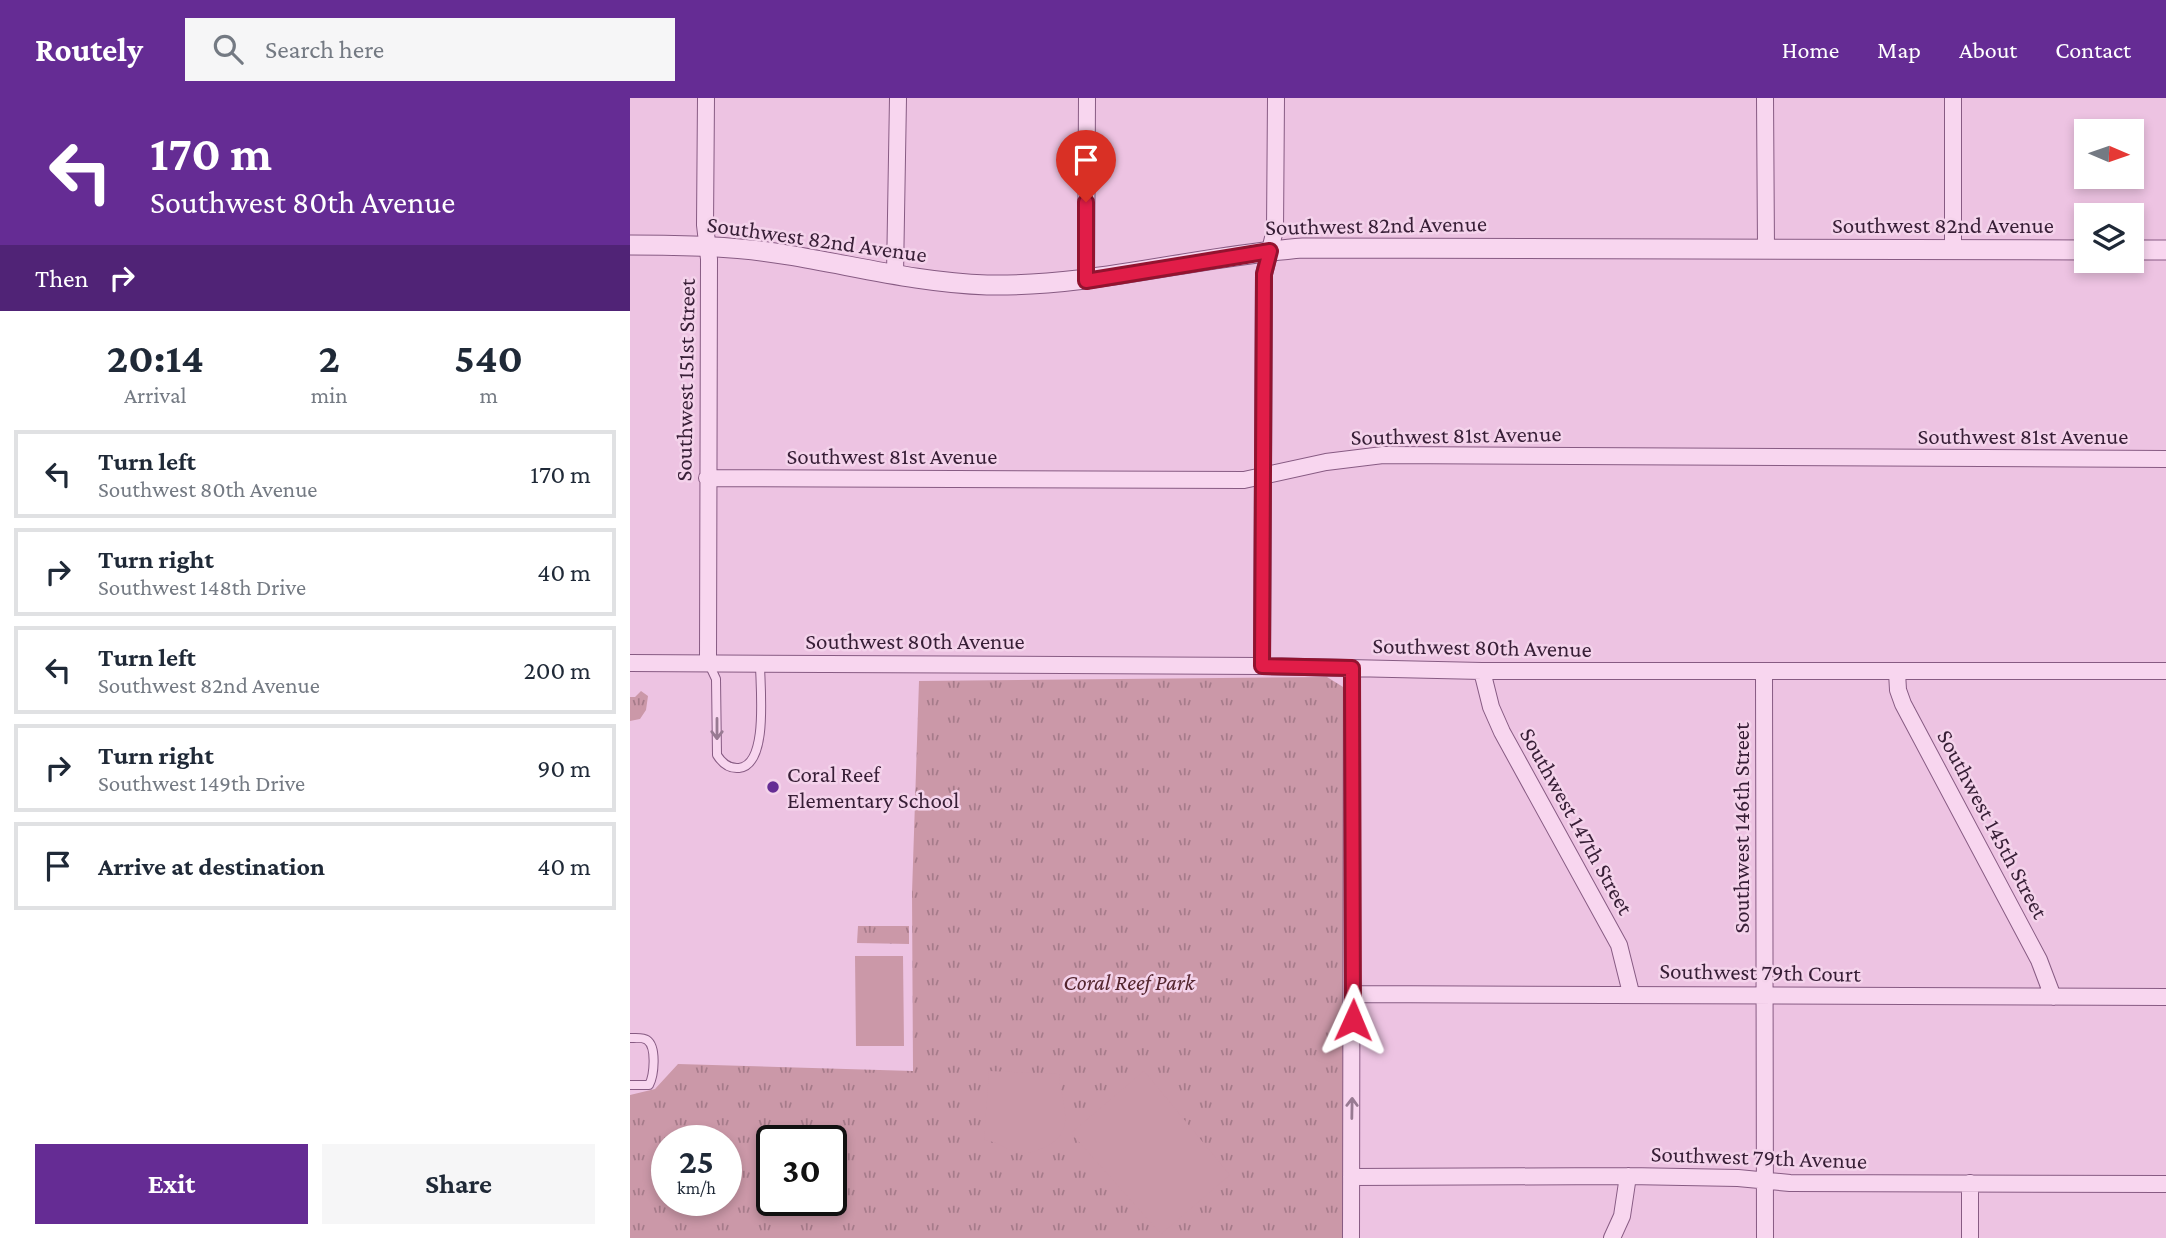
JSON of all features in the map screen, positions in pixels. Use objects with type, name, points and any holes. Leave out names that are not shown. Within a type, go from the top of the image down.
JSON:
[{"type":"street","name":"Southwest 151st Street","points":[[706,98],[705,225],[709,246],[708,662]]},
{"type":"street","points":[[895,275],[898,98]]},
{"type":"street","points":[[1086,281],[1087,98]]},
{"type":"street","points":[[1262,666],[1264,274],[1275,230],[1276,98]]},
{"type":"street","points":[[1765,98],[1766,248]]},
{"type":"street","points":[[1953,98],[1954,250]]},
{"type":"street","name":"Southwest 82nd Avenue","points":[[630,245],[709,246],[786,255],[895,275],[986,285],[1086,281],[1270,251],[1418,247],[2074,250]]},
{"type":"street","points":[[2144,250],[2166,250]]},
{"type":"street","name":"Southwest 81st Avenue","points":[[707,478],[1244,480],[1336,460],[1383,456],[2166,459]]},
{"type":"street","name":"Southwest 80th Avenue","points":[[630,663],[1262,666],[1482,671],[2166,671]]},
{"type":"street","points":[[1351,1238],[1352,668]]},
{"type":"street","name":"Southwest 147th Street","points":[[1482,671],[1491,707],[1502,733],[1619,945],[1631,993]]},
{"type":"street","name":"Southwest 146th Street","points":[[1764,671],[1765,1238]]},
{"type":"street","name":"Southwest 145th Street","points":[[1898,671],[1898,690],[1903,704],[2039,960],[2053,997]]},
{"type":"street","name":"Southwest 79th Court","points":[[1353,994],[2166,997]]},
{"type":"street","points":[[1612,1238],[1622,1216],[1628,1176]]},
{"type":"street","name":"Southwest 79th Avenue","points":[[1351,1177],[1628,1176],[1970,1184],[2166,1184]]},
{"type":"street","points":[[1970,1184],[1970,1238]]},
{"type":"lane","points":[[708,662],[716,678],[717,755],[721,762],[735,769],[745,767],[757,753],[760,663]]},
{"type":"lane","points":[[630,1038],[645,1038],[653,1050],[649,1085],[630,1085]]},
{"type":"green space","name":"Coral Reef Park","points":[[1327,677],[1348,690],[1345,1238],[630,1238],[630,1095],[655,1089],[678,1064],[913,1071],[912,893],[919,681]]},
{"type":"green space","points":[[641,691],[648,696],[646,710],[640,719],[630,721],[630,697],[635,697]]},
{"type":"green space","points":[[858,926],[909,926],[909,944],[857,943]]},
{"type":"green space","points":[[855,956],[903,956],[904,1046],[856,1046]]},
{"type":"green space","points":[[989,1071],[1059,1074],[1065,1124],[1055,1141],[1036,1151],[1022,1153],[984,1140]]},
{"type":"green space","points":[[1144,1071],[1230,1175],[1161,1234],[1071,1133]]},
{"type":"place","name":"Coral Reef Elementary School","points":[[773,787]]},
{"type":"route","points":[[1086,202],[1086,281],[1270,251],[1264,274],[1262,666],[1352,668],[1353,1020]]}]
